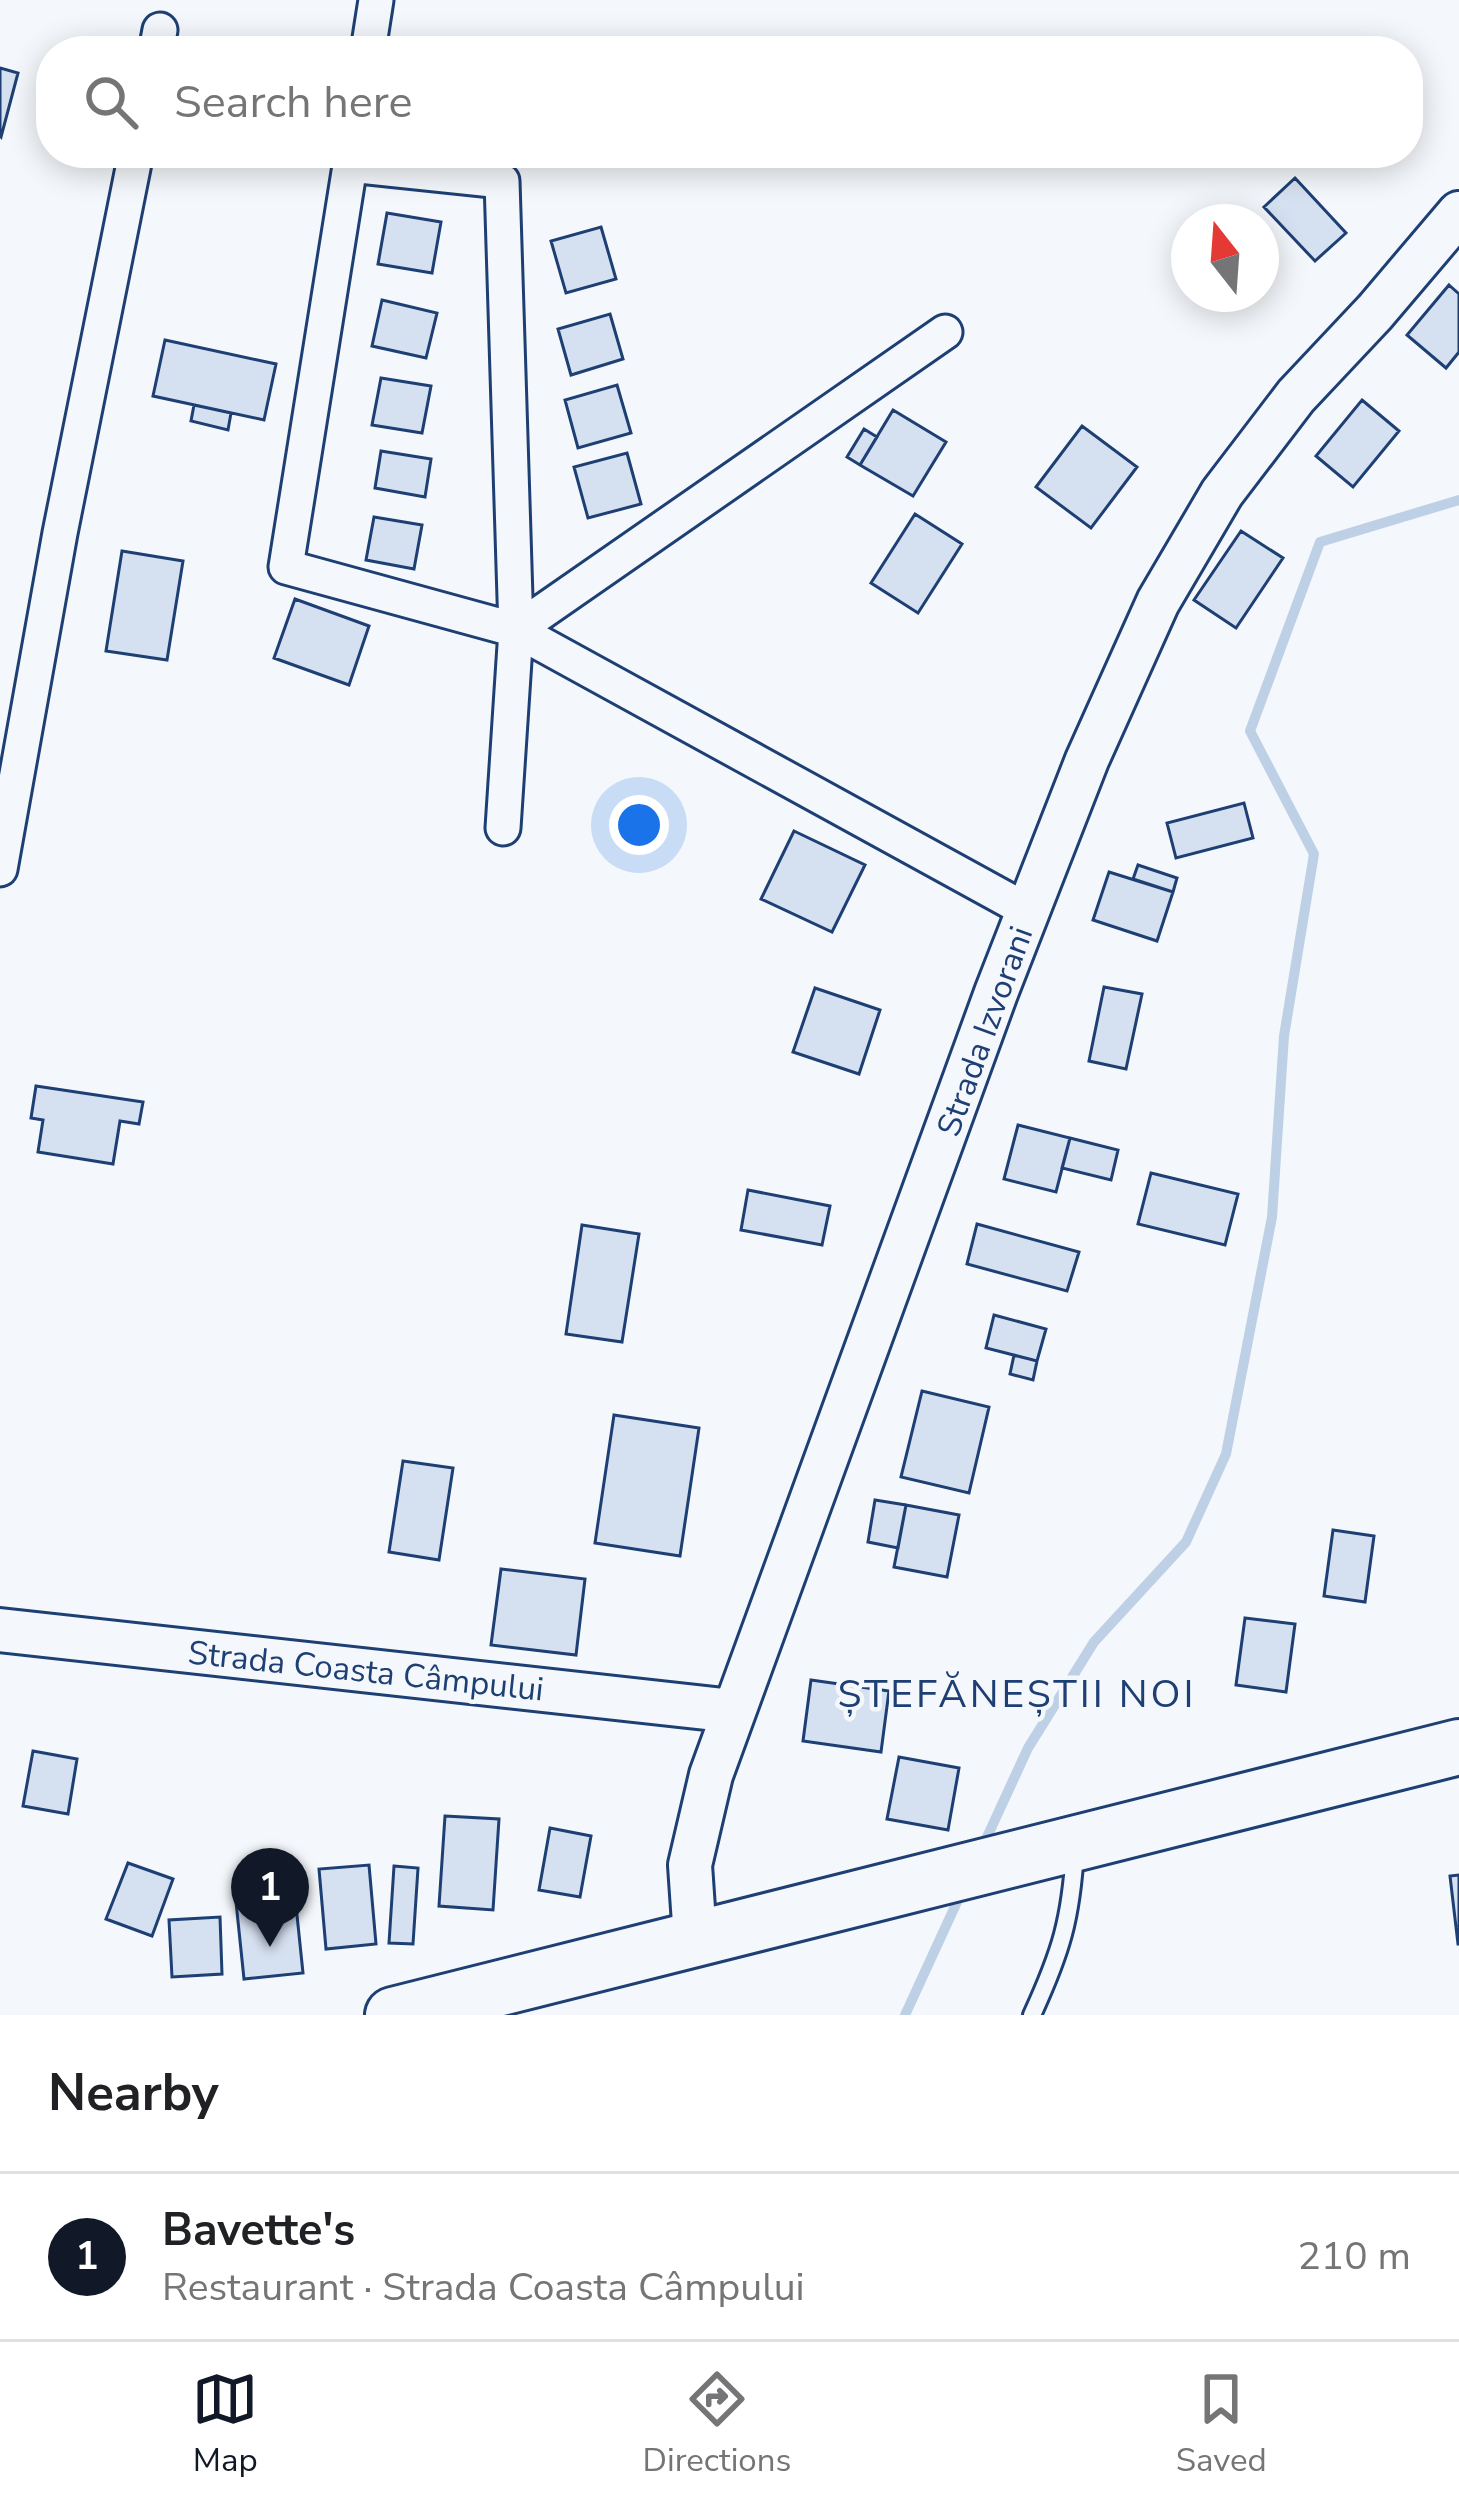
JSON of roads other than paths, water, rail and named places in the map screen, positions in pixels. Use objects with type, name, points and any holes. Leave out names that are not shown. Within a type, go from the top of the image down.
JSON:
[{"type":"main road","points":[[393,2015],[1459,1747]]},
{"type":"street","points":[[370,36],[376,0]]},
{"type":"street","points":[[0,869],[64,511],[133,168]]},
{"type":"street","points":[[350,168],[286,567],[516,630],[1028,911]]},
{"type":"street","points":[[413,168],[502,181],[516,630],[503,828]]},
{"type":"street","name":"Strada Izvorani","points":[[695,1937],[690,1865],[711,1775],[1087,760],[1158,602],[1222,493],[1296,396],[1459,213]]},
{"type":"street","points":[[516,630],[945,332]]},
{"type":"street","name":"Strada Coasta Câmpului","points":[[0,1630],[733,1711]]},
{"type":"lane","points":[[1032,2015],[1060,1955],[1072,1897],[1074,1843]]},
{"type":"waterway","points":[[981,1850],[1028,1748],[1094,1642],[1186,1542],[1226,1454],[1272,1217],[1284,1036],[1314,854],[1250,731],[1320,542],[1459,500]]},
{"type":"waterway","points":[[905,2015],[963,1889]]},
{"type":"place","name":"Bavette's","points":[[270,1947]]},
{"type":"district","name":"ȘTEFĂNEȘTII NOI","points":[[1017,1693]]}]
